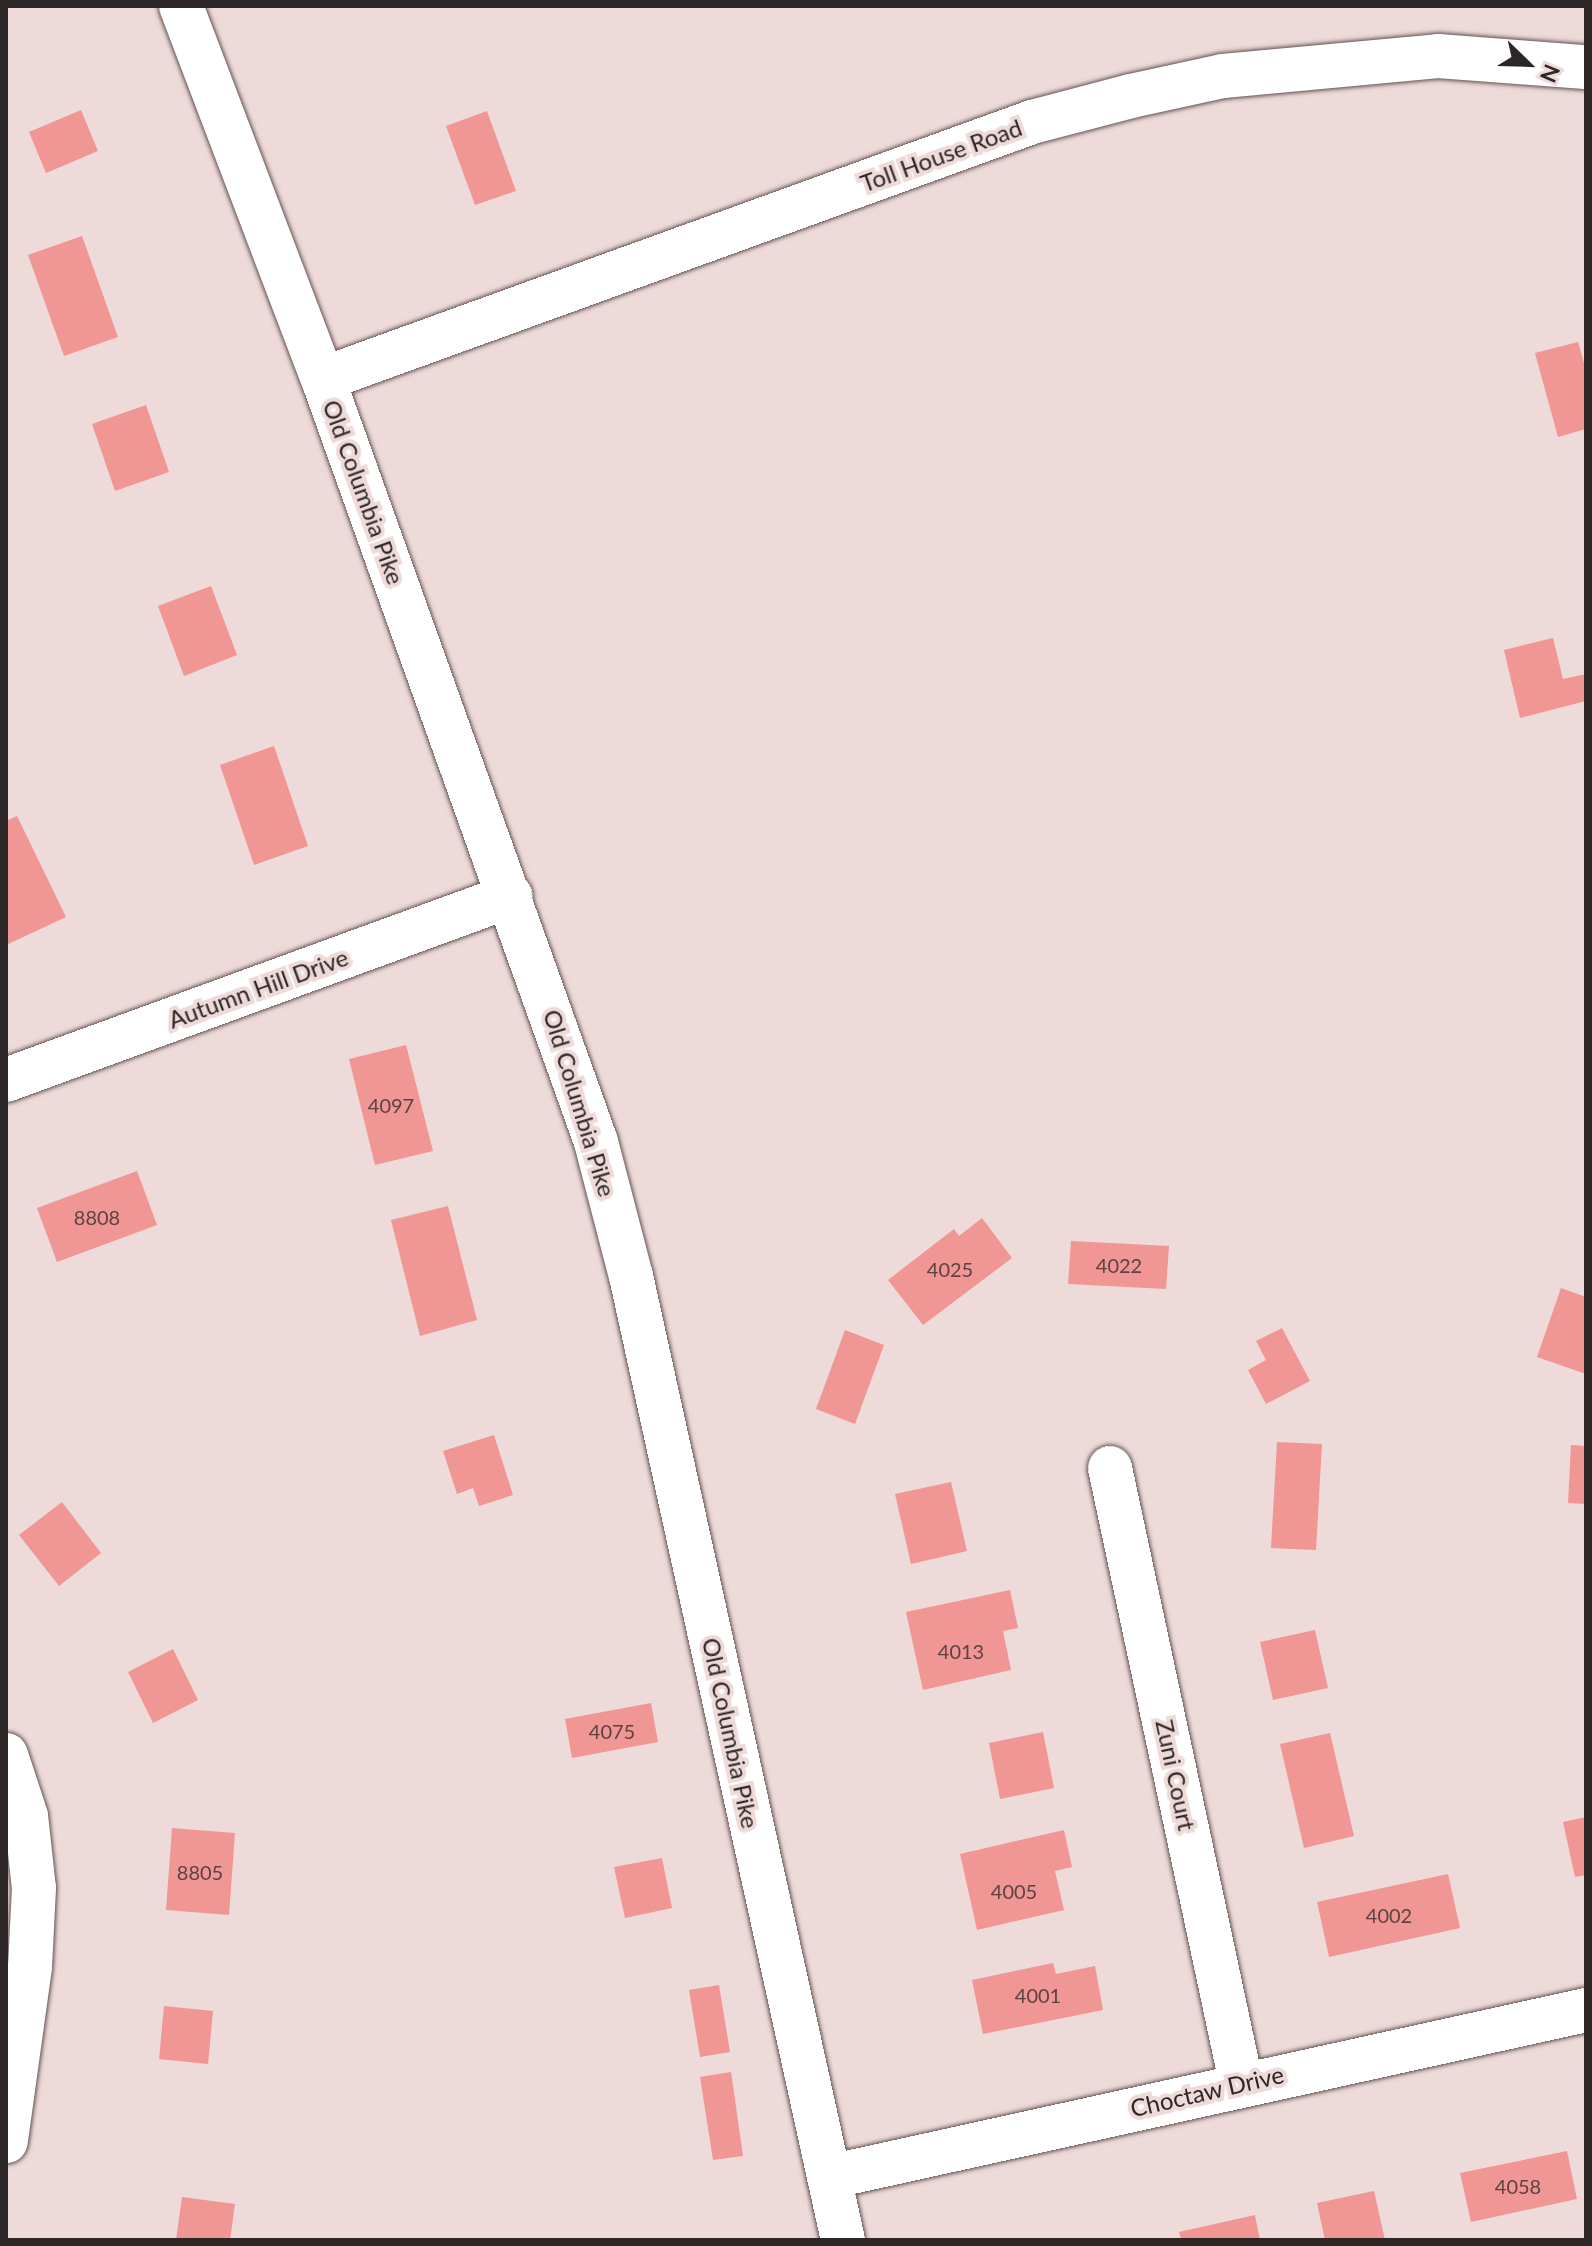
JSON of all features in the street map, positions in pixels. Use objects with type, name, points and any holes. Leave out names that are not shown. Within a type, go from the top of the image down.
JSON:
[{"type":"street","name":"Old Columbia Pike","points":[[181,6],[323,379],[596,1142],[631,1276],[843,2240]]},
{"type":"street","name":"Toll House Road","points":[[323,379],[1032,122],[1131,96],[1223,76],[1438,56],[1586,67]]},
{"type":"street","name":"Autumn Hill Drive","points":[[6,1080],[510,896]]},
{"type":"street","name":"Zuni Court","points":[[1110,1468],[1241,2082]]},
{"type":"street","points":[[6,1755],[26,1816],[34,1888],[30,1967],[6,2141]]},
{"type":"street","name":"Choctaw Drive","points":[[829,2177],[1241,2082],[1586,2010]]},
{"type":"building","points":[[81,110],[98,151],[46,173],[29,132]]},
{"type":"building","points":[[487,111],[516,191],[475,205],[446,126]]},
{"type":"building","points":[[82,236],[118,337],[64,356],[28,255]]},
{"type":"building","points":[[1578,342],[1586,370],[1586,429],[1558,437],[1535,353]]},
{"type":"building","points":[[146,405],[169,472],[115,491],[92,424]]},
{"type":"building","points":[[211,586],[237,655],[184,676],[158,606]]},
{"type":"building","points":[[1553,638],[1563,679],[1586,674],[1586,701],[1520,718],[1504,650]]},
{"type":"building","points":[[274,746],[308,846],[254,865],[220,765]]},
{"type":"building","points":[[17,816],[66,917],[6,945],[6,821]]},
{"type":"building","points":[[406,1045],[433,1151],[375,1165],[349,1059]]},
{"type":"building","points":[[137,1171],[157,1225],[57,1262],[37,1208]]},
{"type":"building","points":[[448,1206],[477,1320],[420,1336],[391,1220]]},
{"type":"building","points":[[982,1218],[1012,1258],[923,1325],[888,1280],[954,1229],[959,1236]]},
{"type":"building","points":[[1071,1241],[1169,1246],[1166,1289],[1068,1284]]},
{"type":"building","points":[[1561,1288],[1586,1297],[1586,1374],[1537,1357]]},
{"type":"building","points":[[1282,1328],[1310,1381],[1266,1404],[1248,1370],[1266,1360],[1256,1341]]},
{"type":"building","points":[[845,1330],[884,1345],[855,1424],[816,1409]]},
{"type":"building","points":[[494,1435],[513,1495],[479,1506],[473,1488],[457,1494],[443,1451]]},
{"type":"building","points":[[1277,1442],[1322,1444],[1316,1550],[1271,1548]]},
{"type":"building","points":[[1571,1445],[1586,1446],[1586,1504],[1568,1503]]},
{"type":"building","points":[[951,1482],[967,1551],[911,1564],[895,1494]]},
{"type":"building","points":[[62,1502],[101,1553],[59,1586],[19,1535]]},
{"type":"building","points":[[1010,1590],[1018,1628],[1003,1631],[1011,1670],[923,1690],[906,1612]]},
{"type":"building","points":[[1315,1630],[1328,1688],[1273,1700],[1260,1642]]},
{"type":"building","points":[[173,1649],[198,1700],[153,1723],[128,1672]]},
{"type":"building","points":[[651,1703],[658,1742],[572,1758],[565,1719]]},
{"type":"building","points":[[1043,1732],[1054,1788],[1000,1799],[989,1743]]},
{"type":"building","points":[[1330,1733],[1354,1836],[1304,1848],[1280,1744]]},
{"type":"building","points":[[1586,1817],[1586,1875],[1575,1877],[1563,1822]]},
{"type":"building","points":[[172,1828],[235,1833],[229,1915],[166,1910]]},
{"type":"building","points":[[1064,1830],[1072,1867],[1055,1871],[1064,1910],[977,1930],[960,1854]]},
{"type":"building","points":[[662,1858],[672,1908],[625,1918],[614,1867]]},
{"type":"building","points":[[1448,1874],[1460,1928],[1329,1957],[1317,1902]]},
{"type":"building","points":[[1053,1963],[1056,1974],[1095,1966],[1103,2010],[983,2034],[972,1980]]},
{"type":"building","points":[[719,1985],[730,2052],[700,2057],[689,1990]]},
{"type":"building","points":[[164,2006],[213,2011],[208,2064],[159,2059]]},
{"type":"building","points":[[731,2072],[743,2156],[713,2160],[700,2077]]},
{"type":"building","points":[[1567,2151],[1577,2199],[1471,2222],[1460,2173]]},
{"type":"building","points":[[1374,2191],[1385,2240],[1325,2240],[1317,2203]]},
{"type":"building","points":[[182,2197],[235,2204],[230,2240],[176,2240]]},
{"type":"building","points":[[1255,2215],[1260,2240],[1181,2240],[1179,2232]]}]
